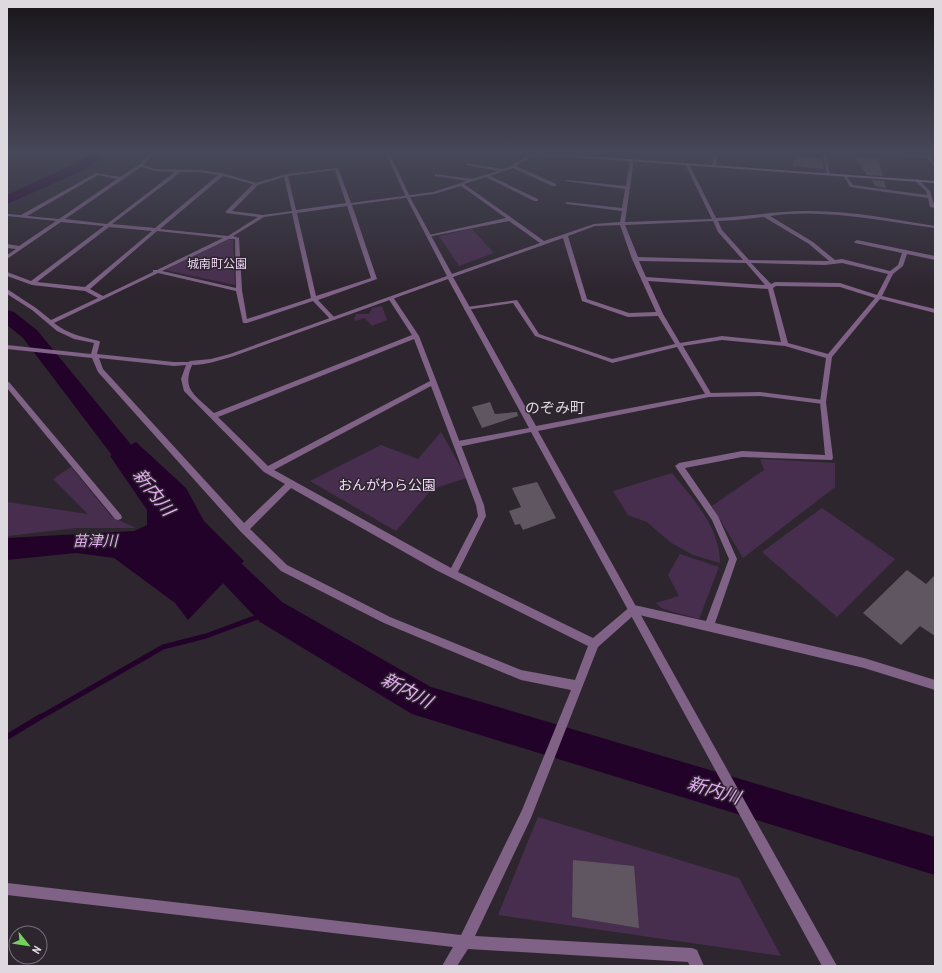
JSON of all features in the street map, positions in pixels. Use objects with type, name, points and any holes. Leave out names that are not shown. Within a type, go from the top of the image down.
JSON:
[{"type":"street","points":[[21,217],[56,197]]},
{"type":"street","points":[[7,258],[94,197]]},
{"type":"street","points":[[32,283],[144,197]]},
{"type":"street","points":[[86,289],[194,197]]},
{"type":"street","points":[[243,197],[228,212],[263,216],[398,197]]},
{"type":"street","points":[[291,197],[314,299],[333,319]]},
{"type":"street","points":[[7,215],[237,238],[239,290],[245,322],[374,280],[347,197]]},
{"type":"street","points":[[409,197],[467,309],[830,966]]},
{"type":"street","points":[[480,197],[544,243]]},
{"type":"street","points":[[531,197],[536,200]]},
{"type":"street","points":[[626,197],[622,224],[644,279],[660,314],[709,395]]},
{"type":"street","points":[[705,197],[720,231],[770,287],[785,344]]},
{"type":"street","points":[[930,197],[932,206],[935,207]]},
{"type":"street","points":[[567,203],[624,210]]},
{"type":"street","points":[[7,347],[174,364],[211,361],[232,355],[450,276],[594,226],[737,219],[781,213],[823,212],[935,227]]},
{"type":"street","points":[[765,215],[811,243],[834,262]]},
{"type":"street","points":[[50,323],[154,271],[227,238],[263,216]]},
{"type":"street","points":[[429,236],[510,219]]},
{"type":"street","points":[[565,236],[584,300],[628,315],[660,314]]},
{"type":"street","points":[[857,242],[935,258]]},
{"type":"street","points":[[7,246],[21,248]]},
{"type":"street","points":[[709,626],[733,559],[715,518],[678,466],[742,454],[829,458],[824,402],[829,357],[879,297],[891,273],[900,266],[905,252]]},
{"type":"street","points":[[636,259],[749,262],[842,261],[891,273]]},
{"type":"street","points":[[154,271],[239,290]]},
{"type":"street","points":[[7,274],[32,283],[86,289],[101,297]]},
{"type":"street","points":[[644,279],[770,287],[775,284],[840,285],[879,297],[935,311]]},
{"type":"street","points":[[7,291],[59,330],[76,338],[97,342],[94,355],[100,370],[244,529],[284,568],[387,620],[521,675],[576,691]]},
{"type":"street","points":[[391,298],[416,336],[477,494],[482,516],[453,573]]},
{"type":"street","points":[[467,309],[514,301],[537,335],[612,361],[678,345],[722,338],[785,344],[829,357]]},
{"type":"street","points":[[213,416],[416,336]]},
{"type":"street","points":[[190,363],[184,375],[186,389],[267,470],[453,573],[594,644]]},
{"type":"street","points":[[267,470],[433,382]]},
{"type":"street","points":[[7,384],[118,518]]},
{"type":"street","points":[[458,444],[709,395],[760,394],[824,402]]},
{"type":"street","points":[[244,529],[291,483]]},
{"type":"street","points":[[634,610],[709,626],[864,663],[935,684]]},
{"type":"street","points":[[449,966],[465,942],[527,814],[594,644],[634,610]]},
{"type":"street","points":[[7,889],[465,942],[692,955],[697,966]]},
{"type":"green space","points":[[472,229],[494,253],[459,266],[439,236]]},
{"type":"green space","name":"城南町公園","points":[[227,240],[233,240],[235,285],[165,270]]},
{"type":"green space","points":[[382,306],[387,320],[372,326],[365,318],[356,321],[354,319],[356,314],[369,314],[372,308]]},
{"type":"green space","name":"おんがわら公園","points":[[441,432],[467,478],[432,489],[396,531],[310,481],[381,445],[418,459]]},
{"type":"green space","points":[[760,459],[835,463],[835,487],[743,558],[712,506],[764,470]]},
{"type":"green space","points":[[71,467],[112,517],[136,528],[76,528],[7,536],[7,502],[88,514],[53,479]]},
{"type":"green space","points":[[672,473],[704,514],[715,537],[719,550],[720,563],[693,555],[670,542],[647,522],[628,515],[613,491]]},
{"type":"green space","points":[[822,508],[895,559],[837,617],[762,552]]},
{"type":"green space","points":[[680,554],[719,567],[699,619],[663,609],[656,603],[679,596],[668,575]]},
{"type":"green space","points":[[538,817],[739,878],[781,956],[498,915]]},
{"type":"water","name":"苗津川","points":[[136,442],[186,488],[204,521],[244,561],[188,620],[175,603],[114,558],[76,553],[7,560],[7,538],[134,531],[147,525],[147,510],[110,456]]},
{"type":"building","points":[[490,402],[495,414],[517,412],[518,416],[482,428],[472,407]]},
{"type":"building","points":[[537,482],[556,518],[523,530],[520,524],[515,525],[509,511],[521,507],[512,488]]},
{"type":"building","points":[[907,570],[926,584],[935,575],[935,636],[920,626],[901,645],[863,613]]},
{"type":"building","points":[[573,860],[634,866],[639,928],[572,917]]},
{"type":"waterway","points":[[7,200],[13,197]]},
{"type":"waterway","name":"新内川","points":[[7,316],[30,334],[142,476]]},
{"type":"waterway","name":"新内川","points":[[209,550],[271,612],[424,702],[935,856]]},
{"type":"waterway","points":[[39,718],[163,647],[206,636],[271,612]]},
{"type":"waterway","points":[[7,737],[40,717]]},
{"type":"district","name":"のぞみ町","points":[[555,408]]}]
